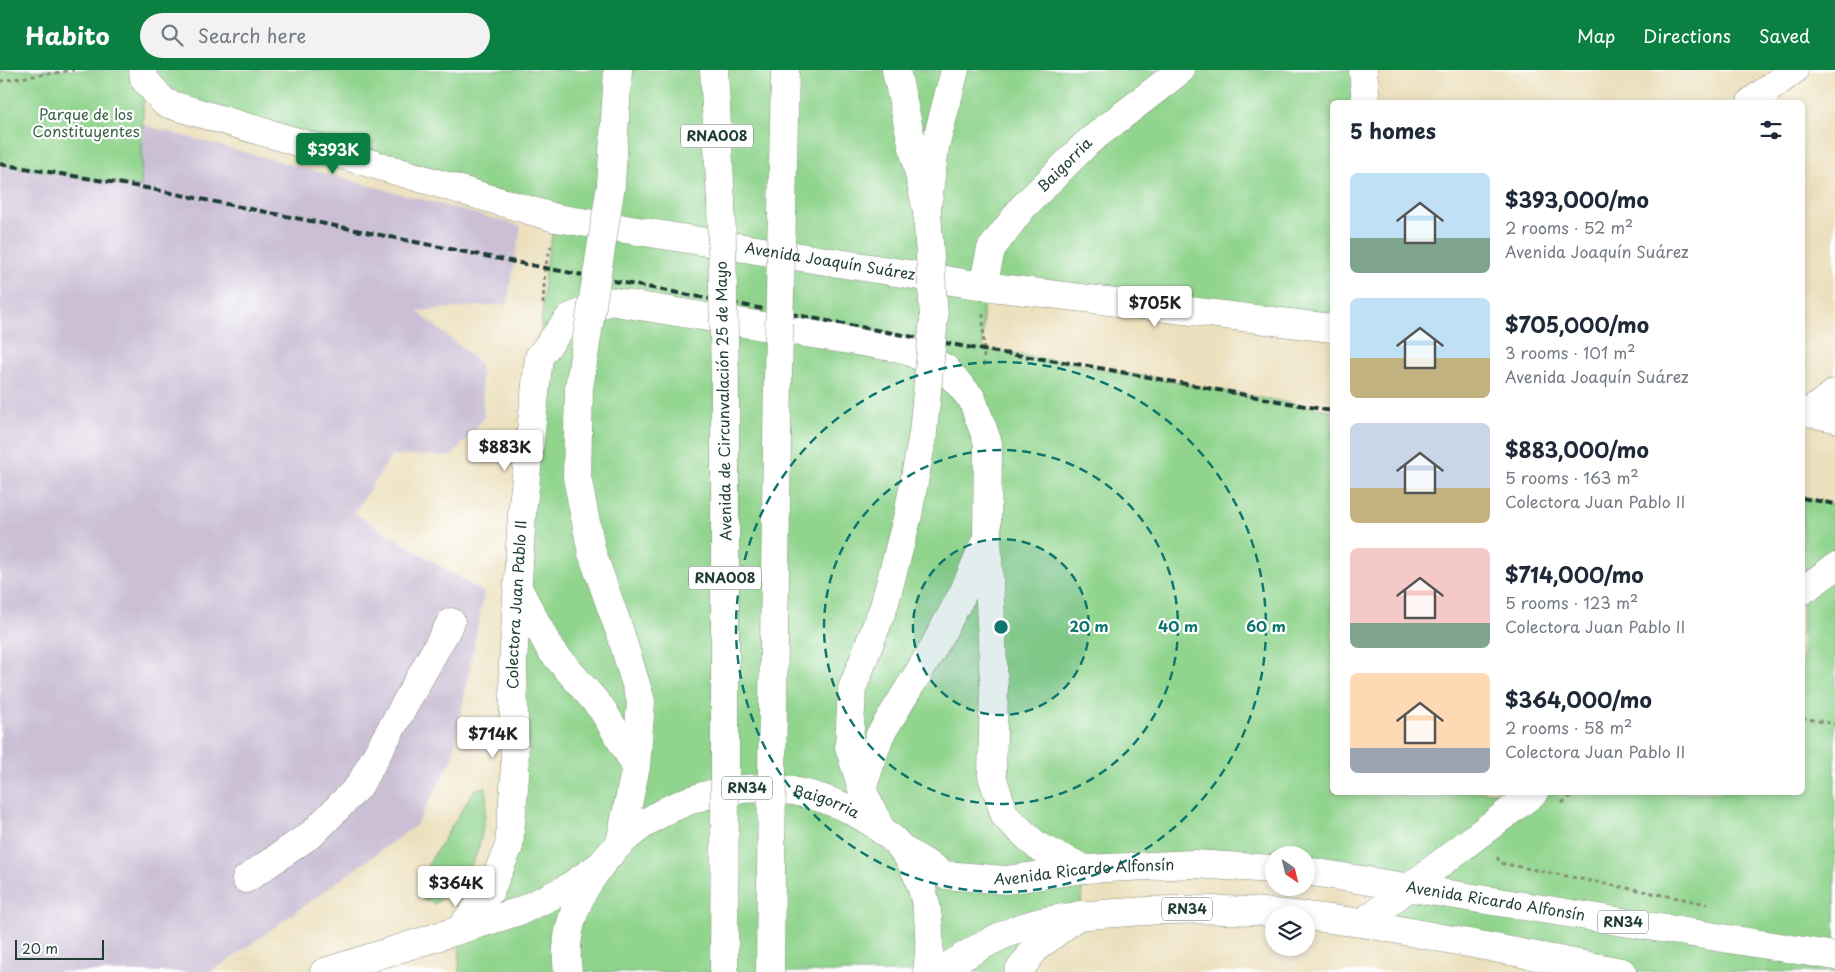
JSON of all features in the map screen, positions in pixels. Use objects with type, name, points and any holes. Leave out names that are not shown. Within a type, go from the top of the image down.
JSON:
[{"type":"main road","points":[[618,70],[611,185],[579,388],[577,477],[592,553],[641,701],[636,766],[620,842]]},
{"type":"main road","name":"Avenida de Circunvalación 25 de Mayo","points":[[714,70],[721,202],[725,379],[724,972]]},
{"type":"main road","name":"RNA008","points":[[770,972],[778,376],[785,70]]},
{"type":"main road","points":[[882,831],[862,789],[849,746],[852,689],[884,606],[908,515],[924,433],[934,318],[927,211],[896,70]]},
{"type":"main road","points":[[927,211],[935,147],[955,70]]},
{"type":"main road","name":"Baigorria","points":[[983,286],[991,249],[1023,207],[1087,143],[1181,70]]},
{"type":"main road","points":[[1363,70],[1366,100]]},
{"type":"main road","points":[[1754,100],[1794,70]]},
{"type":"main road","name":"Avenida Joaquín Suárez","points":[[143,74],[165,103],[556,218],[983,286],[1330,328]]},
{"type":"main road","name":"Colectora Juan Pablo II","points":[[460,929],[490,890],[509,846],[515,776],[513,664],[519,590],[522,514],[539,357],[568,318],[609,301],[904,349],[945,368],[972,399],[988,443],[988,536]]},
{"type":"main road","points":[[1806,412],[1835,393]]},
{"type":"main road","points":[[1806,412],[1835,418]]},
{"type":"main road","points":[[862,789],[880,735],[931,652],[964,591],[988,536]]},
{"type":"main road","points":[[988,536],[994,686],[992,776],[1005,816],[1037,846],[1085,869]]},
{"type":"main road","points":[[1805,589],[1835,567]]},
{"type":"main road","points":[[519,590],[550,649],[602,709],[636,766]]},
{"type":"main road","points":[[246,880],[313,833],[359,786],[451,622]]},
{"type":"main road","name":"Baigorria","points":[[568,972],[568,937],[578,899],[599,866],[620,842],[645,822],[673,806],[702,795],[741,788],[765,787],[796,791],[827,800],[856,813],[882,831],[902,850],[919,881],[928,916],[930,949],[927,972]]},
{"type":"main road","points":[[1362,923],[1531,795]]},
{"type":"main road","name":"Avenida Ricardo Alfonsín","points":[[902,850],[945,875],[1006,880],[1085,869],[1194,864],[1265,868]]},
{"type":"main road","points":[[324,972],[520,911],[564,890],[599,866]]},
{"type":"main road","name":"Avenida Ricardo Alfonsín","points":[[1315,872],[1835,956]]},
{"type":"main road","name":"RN34","points":[[940,972],[972,950],[1024,927],[1079,916],[1174,908],[1265,912]]},
{"type":"main road","points":[[1018,972],[1036,948],[1079,916]]},
{"type":"main road","points":[[1315,917],[1362,923],[1622,972]]},
{"type":"path","points":[[0,81],[74,70]]},
{"type":"path","points":[[983,286],[983,350]]},
{"type":"path","points":[[1805,719],[1835,724]]},
{"type":"path","points":[[1561,804],[1572,795]]},
{"type":"path","points":[[1500,852],[1496,855],[1500,863],[1716,905]]},
{"type":"shaded area","points":[[0,92],[89,98],[143,125],[521,226],[507,304],[417,311],[480,363],[484,418],[452,456],[392,455],[354,513],[484,593],[452,760],[416,825],[225,963],[208,972],[0,972]]},
{"type":"green space","name":"Parque de los Constituyentes","points":[[0,70],[1363,70],[1366,100],[1330,100],[1330,328],[983,287],[983,349],[1083,365],[1330,411],[1330,795],[1805,795],[1805,498],[1835,504],[1835,972],[1622,972],[1362,923],[1409,888],[1315,872],[1315,846],[1265,846],[1265,869],[1085,869],[1079,915],[1018,972],[459,972],[460,929],[509,846],[545,268],[556,218],[165,103],[144,80],[141,187],[0,164]]},
{"type":"green space","points":[[486,787],[483,828],[474,860],[463,878],[435,904],[424,899],[421,876],[475,789]]},
{"type":"railway","points":[[0,164],[141,187],[545,268],[983,350],[1083,365],[1330,411]]},
{"type":"railway","points":[[1805,499],[1835,504]]}]
